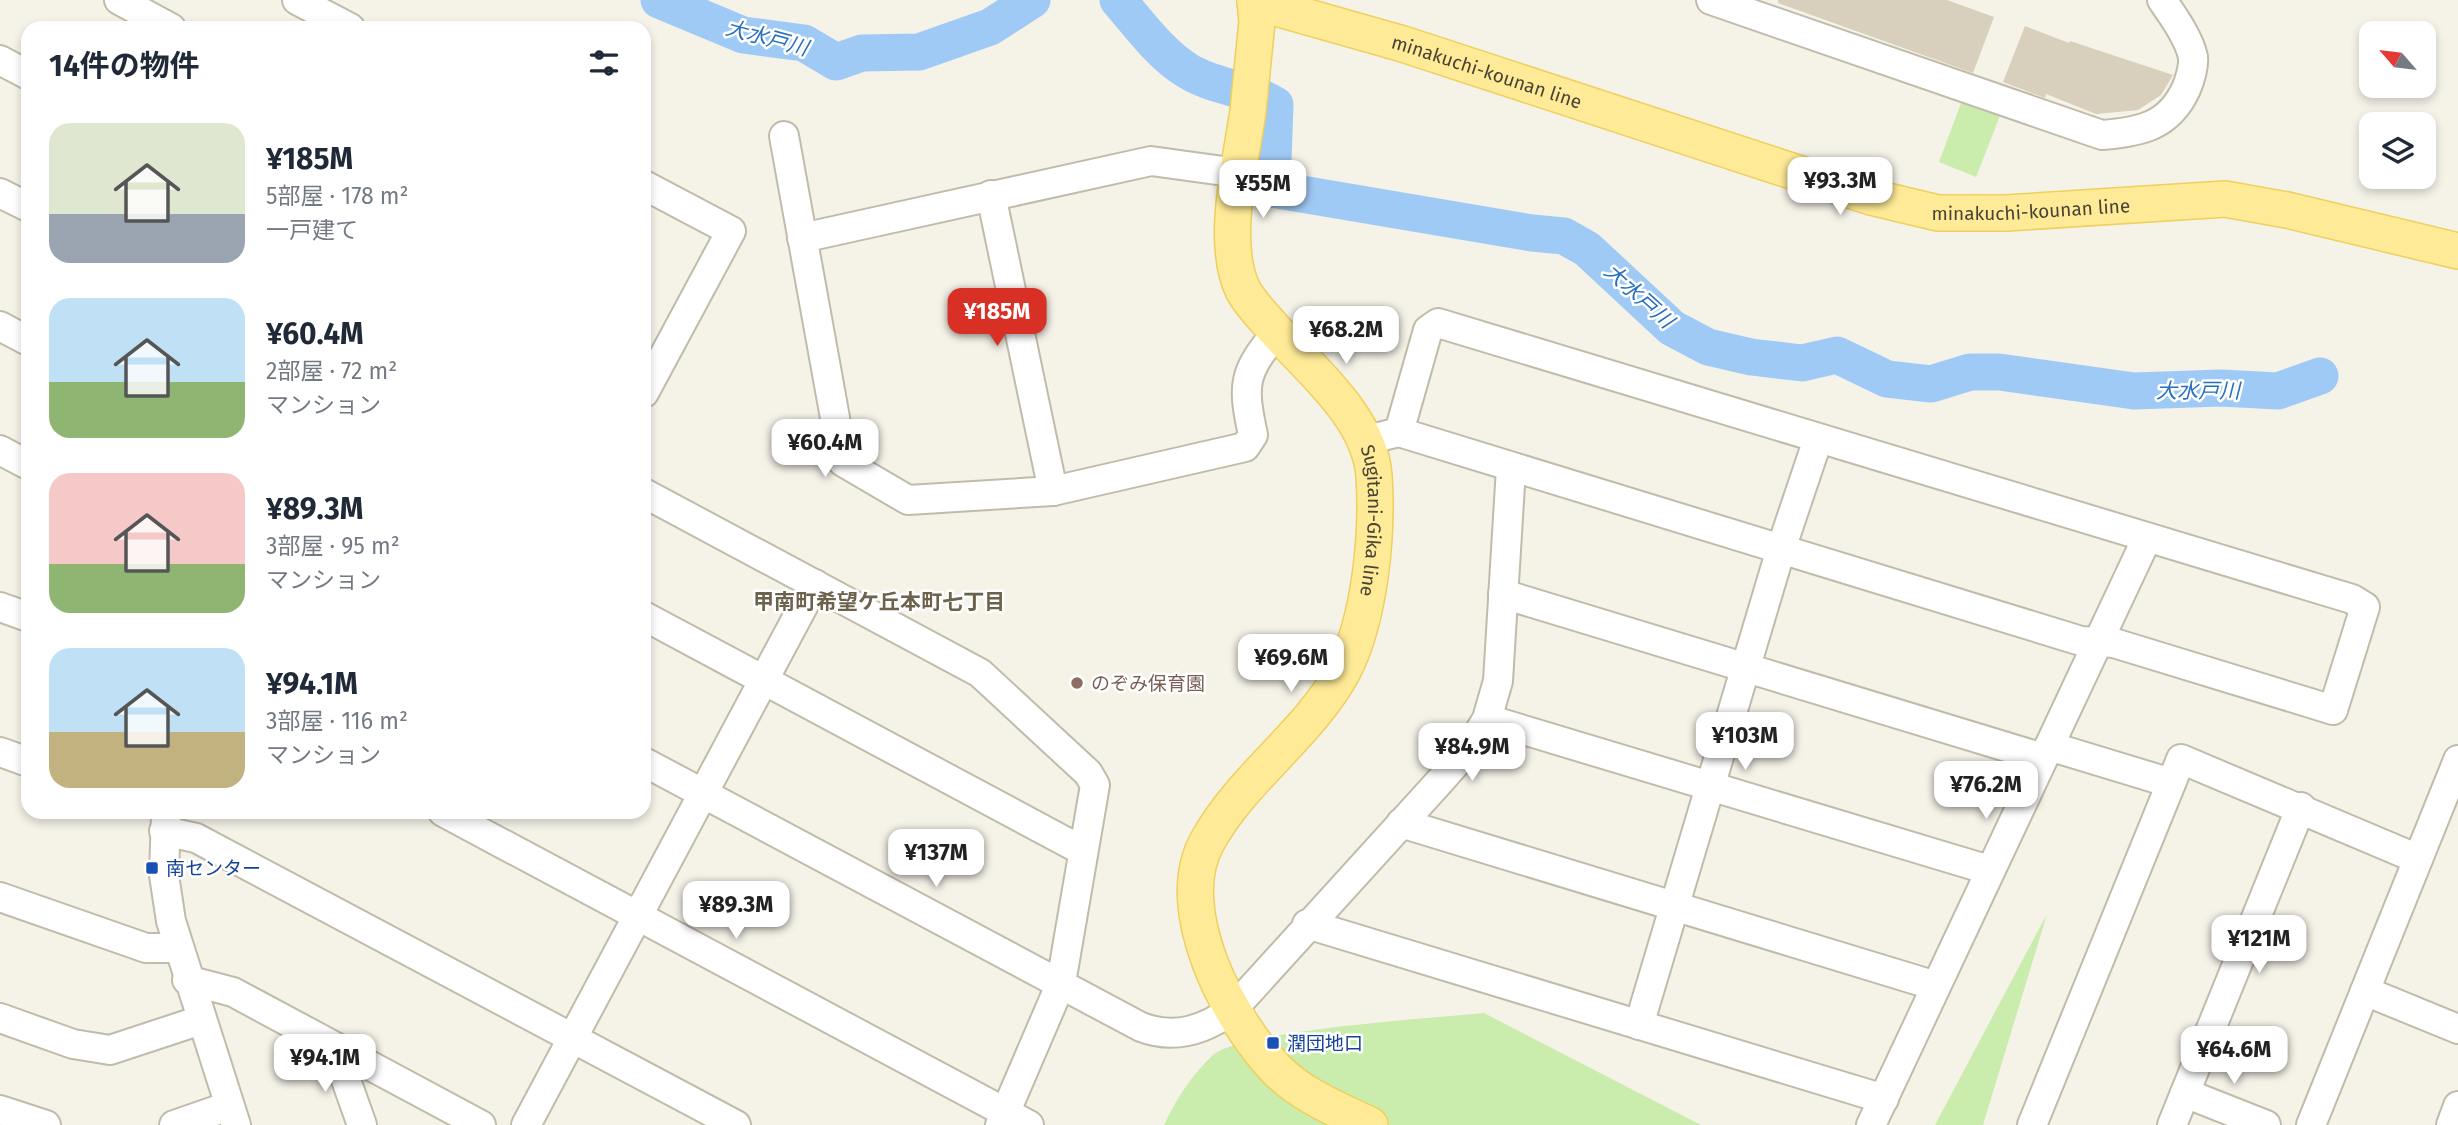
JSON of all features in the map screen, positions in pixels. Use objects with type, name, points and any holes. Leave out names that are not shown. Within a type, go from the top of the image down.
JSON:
[{"type":"main road","name":"Sugitani-Gika line","points":[[1255,1],[1257,22],[1250,93],[1238,173],[1236,265],[1242,289],[1320,378],[1383,436],[1374,475],[1373,526],[1360,628],[1342,672],[1320,704],[1233,801],[1205,844],[1195,875],[1194,894],[1206,948],[1233,1009],[1277,1071],[1303,1091],[1370,1125]]},
{"type":"main road","name":"minakuchi-kounan line","points":[[1255,1],[1403,44],[1858,193],[1938,213],[2006,213],[2225,199],[2287,210],[2458,251]]},
{"type":"street","points":[[119,0],[158,21]]},
{"type":"street","points":[[297,0],[337,21]]},
{"type":"street","points":[[1711,0],[2102,135],[2139,130],[2158,123],[2177,108],[2189,82],[2193,58],[2165,5],[2140,0]]},
{"type":"street","points":[[0,60],[21,71]]},
{"type":"street","points":[[784,136],[843,462],[847,467],[908,500],[1053,491],[1245,447],[1253,435],[1244,395],[1248,377],[1259,354],[1277,332]]},
{"type":"street","points":[[802,239],[1151,161],[1238,173]]},
{"type":"street","points":[[651,189],[732,231],[651,380]]},
{"type":"street","points":[[0,192],[21,203]]},
{"type":"street","points":[[991,195],[1053,491]]},
{"type":"street","points":[[1438,323],[2352,599],[2365,607],[2333,710],[2113,643],[2081,641],[1782,548],[1511,468],[1383,436],[1428,330],[1438,323]]},
{"type":"street","points":[[0,326],[21,337]]},
{"type":"street","points":[[1639,1025],[1782,548],[1818,439]]},
{"type":"street","points":[[0,450],[21,461]]},
{"type":"street","points":[[651,766],[1153,1031],[1173,1033],[1203,1028],[1233,1009],[1307,924],[1471,747],[1488,719],[1498,681],[1511,468]]},
{"type":"street","points":[[456,819],[1011,1121],[1061,983],[1095,785],[1088,773],[980,673],[651,497]]},
{"type":"street","points":[[1871,1125],[2147,538]]},
{"type":"street","points":[[526,1125],[815,584]]},
{"type":"street","points":[[1503,594],[1746,667],[2046,752],[2171,783]]},
{"type":"street","points":[[0,607],[21,614]]},
{"type":"street","points":[[651,620],[1083,851]]},
{"type":"street","points":[[1488,719],[1989,870]]},
{"type":"street","points":[[0,752],[21,760]]},
{"type":"street","points":[[2032,1125],[2182,759],[2301,807],[2418,859]]},
{"type":"street","points":[[2311,1125],[2458,760]]},
{"type":"street","points":[[2172,1125],[2301,807]]},
{"type":"street","points":[[174,1125],[233,1116],[177,948],[166,898],[165,822],[736,1125]]},
{"type":"street","points":[[1401,823],[1936,986]]},
{"type":"street","points":[[0,897],[146,948],[177,948]]},
{"type":"street","points":[[1307,924],[1884,1099]]},
{"type":"street","points":[[187,980],[233,992],[481,1125]]},
{"type":"street","points":[[2365,991],[2458,1030]]},
{"type":"street","points":[[0,1018],[73,1044],[110,1049],[201,1020]]},
{"type":"street","points":[[346,1052],[346,1080],[362,1125]]},
{"type":"street","points":[[2185,1093],[2266,1125]]},
{"type":"street","points":[[2451,1125],[2458,1106]]},
{"type":"street","points":[[0,1110],[46,1125]]},
{"type":"green space","points":[[1969,82],[2008,95],[1976,177],[1939,162]]},
{"type":"green space","points":[[2047,914],[1983,1125],[1935,1125]]},
{"type":"green space","points":[[1484,1013],[1701,1125],[1164,1125],[1198,1070],[1213,1055],[1231,1046],[1299,1032]]},
{"type":"building","points":[[1778,0],[1947,0],[1994,17],[1973,73],[1778,3]]},
{"type":"building","points":[[2025,26],[2069,43],[2070,41],[2173,75],[2161,95],[2138,110],[2096,114],[2046,94],[2045,98],[2003,82]]},
{"type":"waterway","name":"大水戸川","points":[[659,0],[743,35],[804,43],[836,62],[862,53],[919,52],[990,27],[1032,0]]},
{"type":"waterway","name":"大水戸川","points":[[1118,0],[1159,47],[1188,71],[1275,105],[1272,189],[1532,233],[1564,236],[1587,249],[1672,328],[1708,347],[1751,357],[1802,363],[1837,355],[1887,379],[1931,384],[1970,372],[1999,372],[2134,391],[2221,388],[2278,391],[2320,376]]},
{"type":"place","name":"のぞみ保育園","points":[[1077,683]]},
{"type":"place","name":"南センター","points":[[152,868]]},
{"type":"place","name":"潤団地口","points":[[1273,1043]]},
{"type":"district","name":"甲南町希望ケ丘本町七丁目","points":[[879,602]]}]
